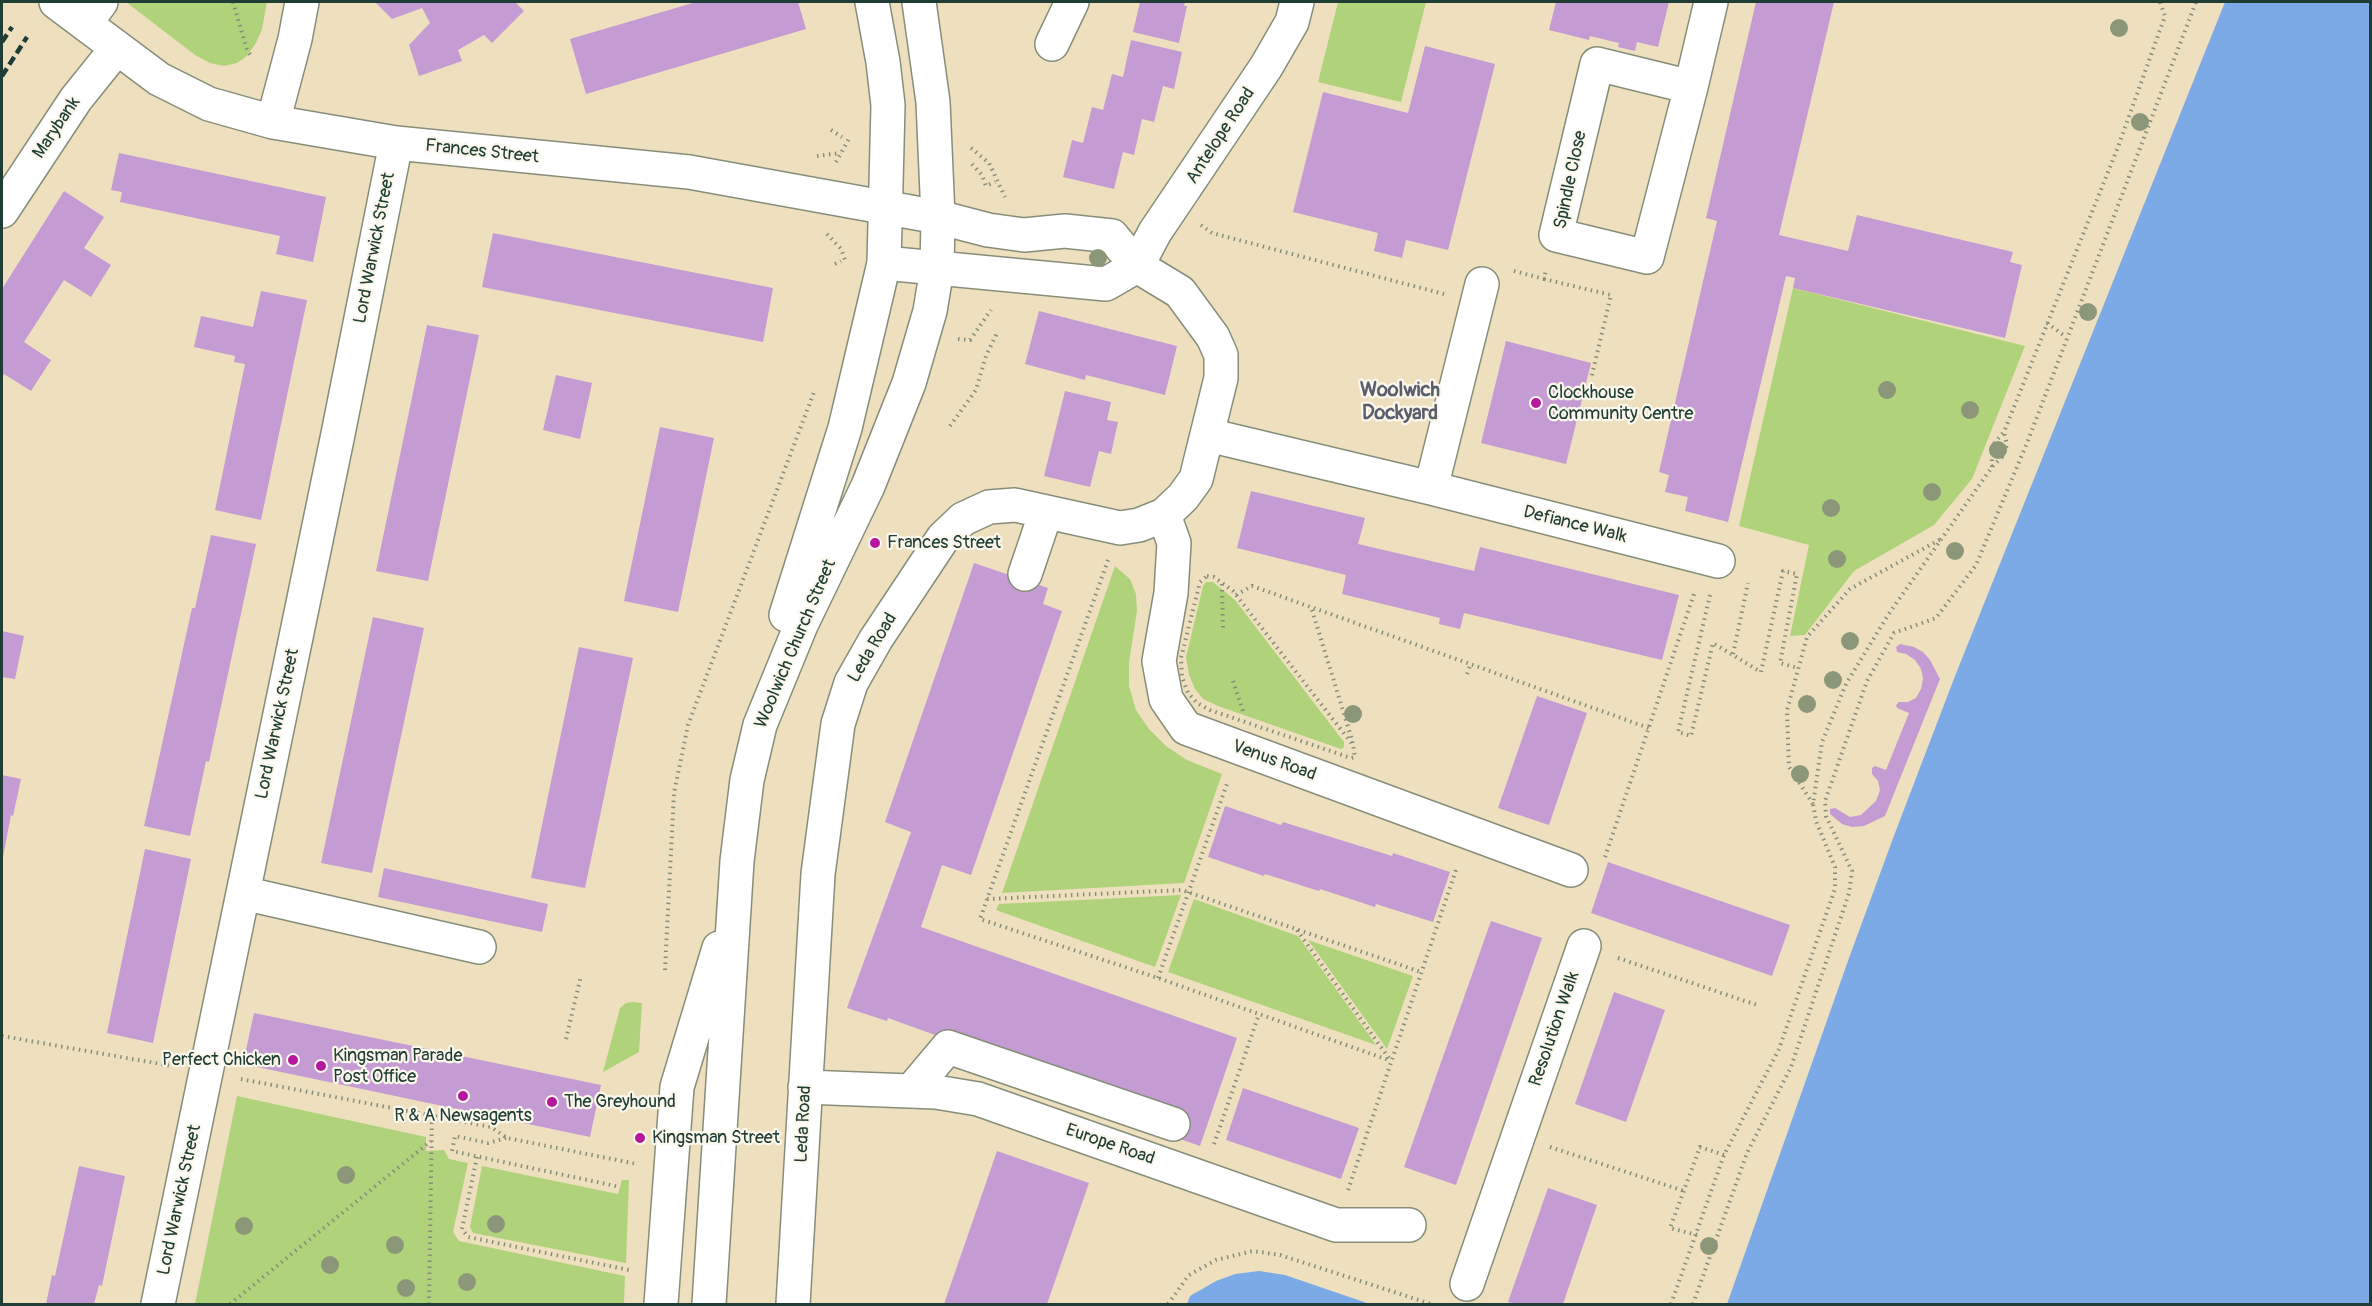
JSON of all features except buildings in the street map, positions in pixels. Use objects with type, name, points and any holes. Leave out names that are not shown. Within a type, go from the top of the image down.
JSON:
[{"type":"street","name":"Frances Street","points":[[56,2],[93,13],[117,48],[159,79],[189,95],[231,112],[273,122],[396,143],[689,172],[938,217]]},
{"type":"street","points":[[273,122],[295,39],[302,2]]},
{"type":"street","name":"Woolwich Church Street","points":[[661,1305],[677,1087],[721,940],[731,807],[750,724],[808,550],[845,428],[884,262],[888,105],[872,2]]},
{"type":"street","name":"Woolwich Church Street","points":[[710,1305],[737,861],[747,780],[760,724],[792,647],[868,486],[909,383],[930,311],[937,269],[938,217],[933,102],[919,2]]},
{"type":"street","points":[[1052,44],[1072,2]]},
{"type":"street","name":"Antelope Road","points":[[1137,266],[1155,232],[1266,68],[1292,22],[1297,2]]},
{"type":"street","name":"Spindle Close","points":[[1691,87],[1598,64],[1556,235],[1647,257],[1691,87],[1711,2]]},
{"type":"street","name":"Marybank","points":[[2,211],[76,99],[117,48]]},
{"type":"street","name":"Lord Warwick Street","points":[[158,1305],[396,143]]},
{"type":"street","name":"Leda Road","points":[[793,1305],[818,874],[838,724],[850,683],[876,639],[943,538],[963,519],[989,507],[1016,504],[1120,528],[1139,525],[1164,515],[1184,497],[1196,478],[1221,378],[1221,355],[1213,337],[1180,292],[1137,266],[1112,236],[1065,231],[1024,235],[988,230],[938,217]]},
{"type":"street","points":[[884,262],[1106,284],[1137,266]]},
{"type":"street","points":[[1431,488],[1479,293]]},
{"type":"street","name":"Defiance Walk","points":[[1208,435],[1431,488],[1712,560]]},
{"type":"street","points":[[1025,574],[1046,512]]},
{"type":"street","name":"Venus Road","points":[[1164,515],[1174,543],[1171,593],[1159,661],[1166,699],[1186,728],[1244,736],[1469,832],[1586,869]]},
{"type":"street","points":[[243,893],[479,947]]},
{"type":"street","name":"Resolution Walk","points":[[1467,1284],[1584,946]]},
{"type":"street","points":[[910,1091],[948,1047],[1173,1124]]},
{"type":"street","name":"Europe Road","points":[[805,1087],[910,1091],[978,1098],[1336,1225],[1409,1225]]},
{"type":"path","points":[[233,2],[247,50],[254,59]]},
{"type":"path","points":[[1992,467],[1992,450],[1995,442],[2004,432],[2106,179],[2165,16],[2160,2]]},
{"type":"path","points":[[1693,1305],[1747,1153],[1791,1067],[1849,893],[1852,872],[1827,816],[1825,801],[1867,681],[1894,633],[1936,618],[1976,565],[2026,443],[2196,2]]},
{"type":"path","points":[[831,130],[842,137]]},
{"type":"path","points":[[967,146],[981,154],[989,163],[1024,235]]},
{"type":"path","points":[[967,161],[973,164],[982,175],[986,186],[995,182]]},
{"type":"path","points":[[1173,207],[1212,233],[1479,293],[1486,264],[1611,295],[1591,379]]},
{"type":"path","points":[[826,230],[831,240],[841,249],[848,265]]},
{"type":"path","points":[[1544,279],[1556,235]]},
{"type":"path","points":[[835,264],[841,261]]},
{"type":"path","points":[[950,338],[970,340],[1017,276]]},
{"type":"path","points":[[2047,323],[2066,337]]},
{"type":"path","points":[[950,426],[976,390],[986,356],[997,333]]},
{"type":"path","points":[[665,970],[674,793],[688,725],[814,391]]},
{"type":"path","points":[[1671,1305],[1724,1155],[1779,1049],[1835,889],[1835,867],[1816,821],[1813,804],[1822,742],[1846,684],[1888,615],[1992,467],[2002,457],[2007,446],[2004,432]]},
{"type":"path","points":[[1120,528],[980,919],[1158,978],[1391,1061]]},
{"type":"path","points":[[1813,804],[1789,767],[1787,710],[1807,637],[1850,589],[1944,537]]},
{"type":"path","points":[[1712,560],[1678,732],[1691,736],[1713,643],[1761,672],[1783,571],[1797,574],[1780,663],[1798,668]]},
{"type":"path","points":[[1586,869],[1649,728],[1712,560]]},
{"type":"path","points":[[1312,609],[1353,745],[1355,757],[1244,736],[1197,703],[1188,693],[1182,677],[1181,658],[1200,582],[1208,576],[1222,583],[1236,595],[1353,745]]},
{"type":"path","points":[[1222,583],[1223,632]]},
{"type":"path","points":[[1733,654],[1748,585]]},
{"type":"path","points":[[1236,595],[1252,586],[1470,666],[1649,728]]},
{"type":"path","points":[[1467,674],[1470,666]]},
{"type":"path","points":[[1158,978],[1244,736],[1233,681]]},
{"type":"path","points":[[1336,1225],[1469,832]]},
{"type":"path","points":[[987,899],[1182,890],[1421,972]]},
{"type":"path","points":[[1297,930],[1391,1061]]},
{"type":"path","points":[[1584,946],[1757,1005]]},
{"type":"path","points":[[566,1039],[581,976]]},
{"type":"path","points":[[1203,1178],[1259,1014]]},
{"type":"path","points":[[2,1036],[432,1115],[491,1127],[507,1138],[641,1164]]},
{"type":"path","points":[[429,1305],[432,1115]]},
{"type":"path","points":[[507,1138],[488,1143],[455,1136],[452,1151],[620,1187]]},
{"type":"path","points":[[1519,1136],[1684,1191]]},
{"type":"path","points":[[230,1305],[431,1141]]},
{"type":"path","points":[[1696,1235],[1670,1228],[1700,1147],[1724,1155]]},
{"type":"path","points":[[477,1157],[462,1229],[468,1237],[635,1272]]},
{"type":"path","points":[[1168,1305],[1189,1275],[1216,1260],[1253,1251],[1280,1255],[1431,1305]]},
{"type":"green space","points":[[126,2],[267,2],[262,29],[256,43],[247,56],[237,63],[224,66],[210,63],[195,55]]},
{"type":"green space","points":[[1338,2],[1426,2],[1401,102],[1318,82]]},
{"type":"green space","points":[[1793,288],[2025,346],[1972,479],[1934,525],[1854,571],[1805,635],[1790,636],[1809,545],[1739,526]]},
{"type":"green space","points":[[1115,566],[1130,579],[1136,594],[1137,611],[1129,662],[1129,686],[1136,710],[1149,729],[1166,746],[1187,760],[1222,774],[1184,883],[1002,893]]},
{"type":"green space","points":[[1206,582],[1213,582],[1235,600],[1344,742],[1344,747],[1341,749],[1203,699],[1195,689],[1189,675],[1186,657],[1203,586]]},
{"type":"green space","points":[[1181,895],[1155,967],[996,910],[999,904]]},
{"type":"green space","points":[[1194,899],[1298,936],[1376,1045],[1168,972]]},
{"type":"green space","points":[[1308,940],[1413,976],[1387,1049]]},
{"type":"green space","points":[[626,1003],[642,1003],[639,1052],[603,1072],[620,1008]]},
{"type":"green space","points":[[237,1096],[426,1137],[426,1151],[444,1150],[449,1159],[468,1163],[453,1232],[459,1241],[625,1276],[624,1304],[195,1304]]},
{"type":"green space","points":[[482,1166],[618,1194],[622,1180],[629,1180],[626,1263],[473,1233],[470,1227]]},
{"type":"water","points":[[2225,2],[2370,2],[2370,1304],[1727,1304],[1849,958],[1955,676]]},
{"type":"water","points":[[1259,1271],[1285,1275],[1370,1304],[1187,1304],[1190,1296],[1216,1281],[1235,1274]]},
{"type":"railway","points":[[2,42],[12,27]]},
{"type":"railway","points":[[2,76],[27,37]]},
{"type":"place","name":"Clockhouse Community Centre","points":[[1536,403]]},
{"type":"place","name":"Frances Street","points":[[875,543]]},
{"type":"place","name":"Perfect Chicken","points":[[293,1060]]},
{"type":"place","name":"Kingsman Parade Post Office","points":[[321,1066]]},
{"type":"place","name":"R & A Newsagents","points":[[463,1096]]},
{"type":"place","name":"The Greyhound","points":[[552,1102]]},
{"type":"place","name":"Kingsman Street","points":[[640,1138]]},
{"type":"district","name":"Woolwich Dockyard","points":[[1400,402]]}]
